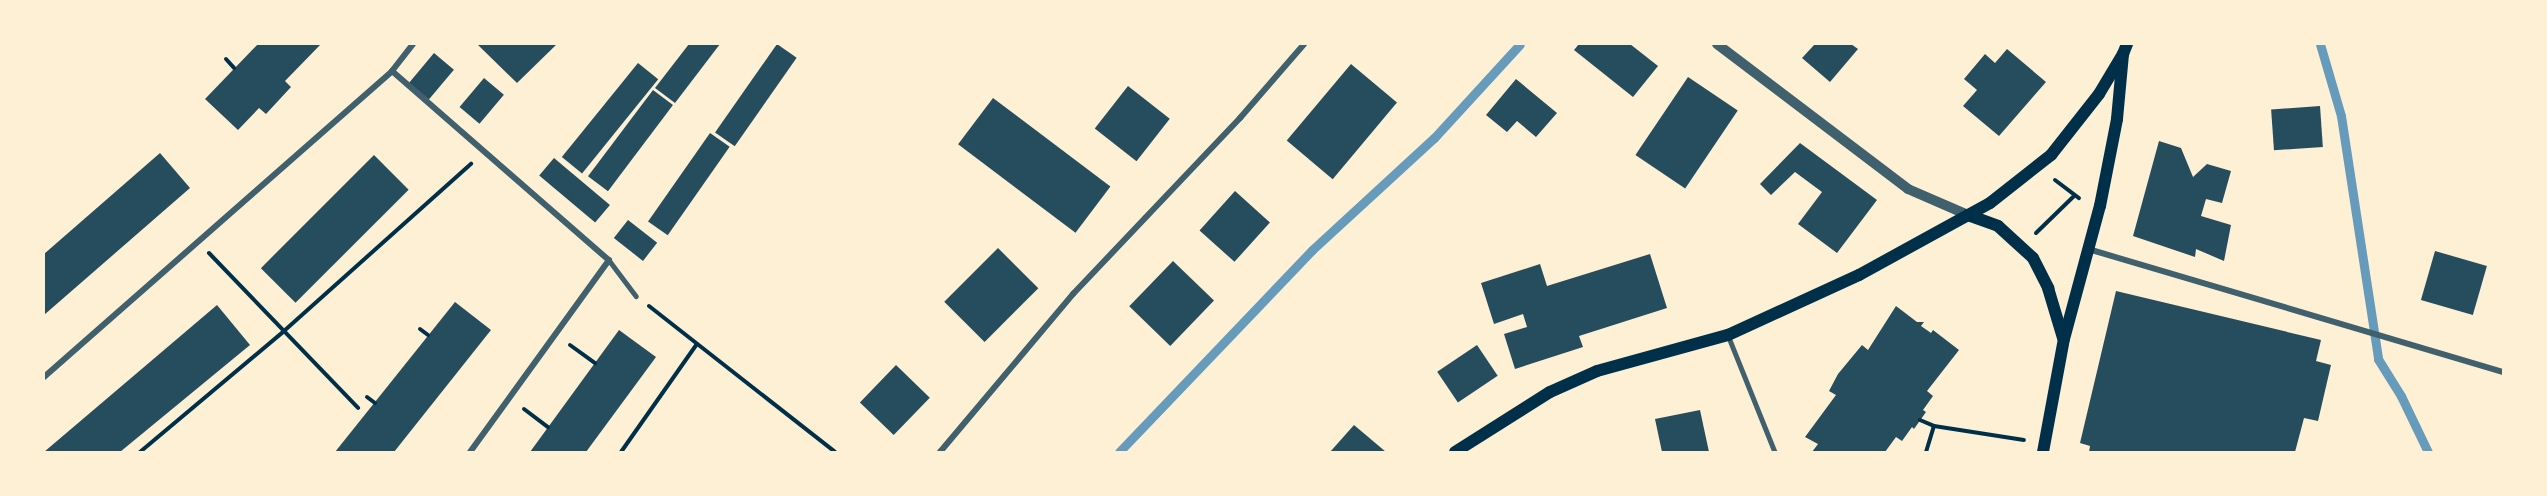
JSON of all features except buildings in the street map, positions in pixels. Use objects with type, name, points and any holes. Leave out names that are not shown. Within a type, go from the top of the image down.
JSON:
[{"type":"main road","points":[[1455,453],[1550,392],[1597,371],[1728,335],[1859,275],[1968,215],[2040,166],[2076,125],[2125,49]]},
{"type":"main road","points":[[2044,448],[2064,339],[2100,206],[2117,119],[2125,49]]},
{"type":"main road","points":[[1968,215],[1998,226],[2023,246],[2048,288],[2064,339]]},
{"type":"street","points":[[44,377],[392,71],[413,44]]},
{"type":"street","points":[[940,453],[1073,294],[1240,118],[1304,44]]},
{"type":"street","points":[[1718,44],[1908,189],[1968,215]]},
{"type":"street","points":[[392,71],[609,260],[470,453]]},
{"type":"street","points":[[2088,249],[2357,329],[2393,337],[2504,372]]},
{"type":"lane","points":[[609,260],[636,296]]},
{"type":"lane","points":[[1728,335],[1775,453]]},
{"type":"path","points":[[226,59],[234,68]]},
{"type":"path","points":[[140,453],[284,331],[485,152]]},
{"type":"path","points":[[2040,166],[2073,197],[2100,206]]},
{"type":"path","points":[[2023,246],[2073,197]]},
{"type":"path","points":[[198,242],[358,408]]},
{"type":"path","points":[[636,296],[835,453]]},
{"type":"path","points":[[420,329],[428,335]]},
{"type":"path","points":[[555,334],[595,363]]},
{"type":"path","points":[[621,453],[697,344]]},
{"type":"path","points":[[367,397],[375,403]]},
{"type":"path","points":[[509,398],[548,427]]},
{"type":"path","points":[[1920,420],[1934,426],[2044,448]]},
{"type":"path","points":[[1926,453],[1934,426]]},
{"type":"waterway","points":[[1119,452],[1312,250],[1434,138],[1520,44]]},
{"type":"waterway","points":[[2320,44],[2341,116],[2378,359],[2401,396],[2428,452]]}]
